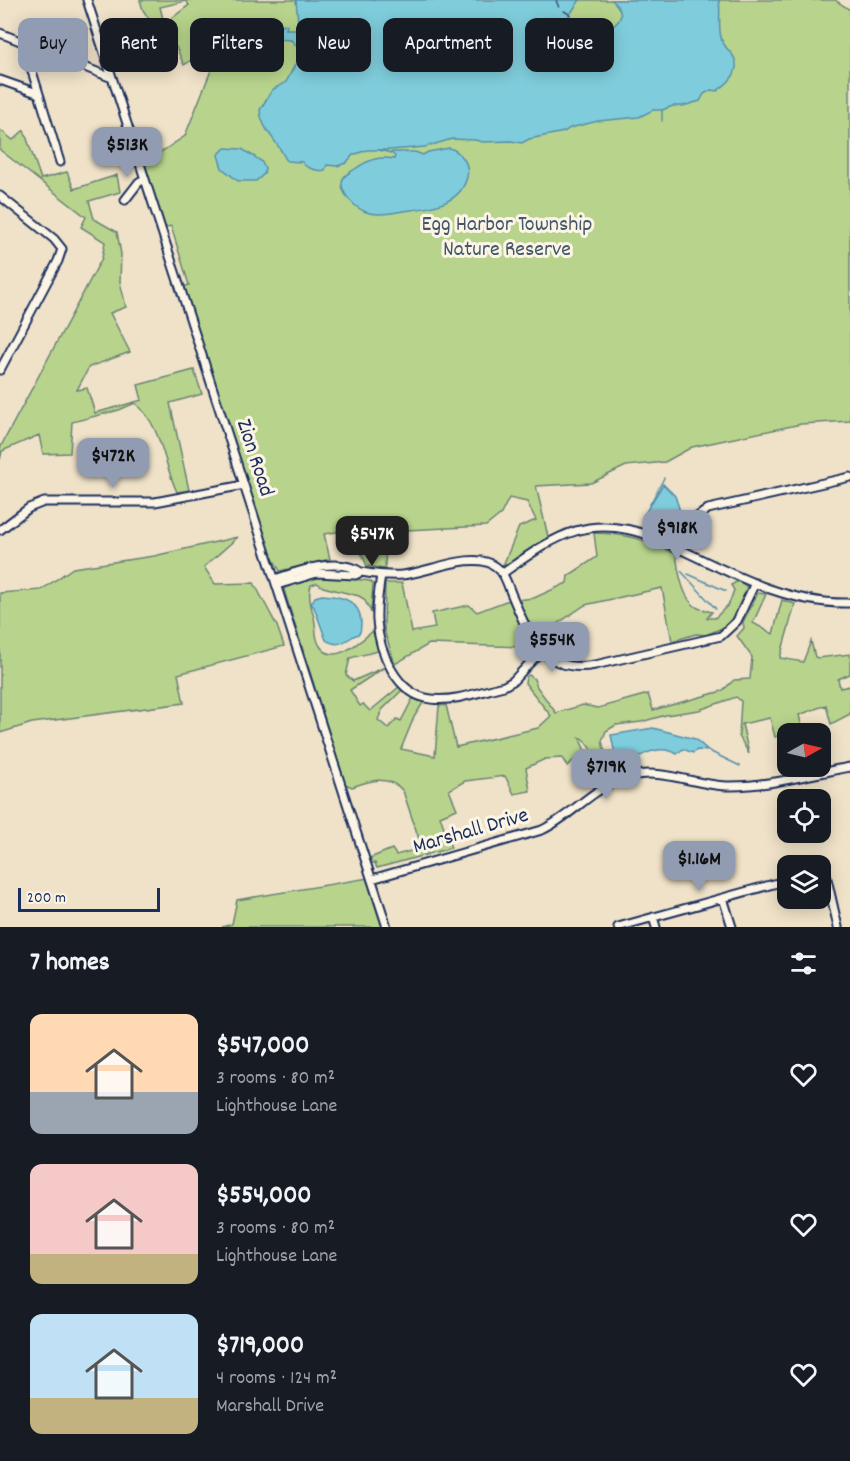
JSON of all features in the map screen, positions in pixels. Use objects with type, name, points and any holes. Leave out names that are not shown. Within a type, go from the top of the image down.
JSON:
[{"type":"street","name":"Zion Road","points":[[87,0],[387,927]]},
{"type":"street","points":[[0,33],[18,40]]},
{"type":"street","points":[[88,68],[112,78]]},
{"type":"street","points":[[32,72],[60,162]]},
{"type":"street","points":[[0,80],[38,93]]},
{"type":"street","points":[[125,200],[139,182],[145,179]]},
{"type":"street","points":[[0,196],[60,244],[62,249],[58,261],[0,370]]},
{"type":"street","points":[[680,548],[693,520],[708,509],[850,477]]},
{"type":"street","points":[[0,530],[29,508],[44,502],[155,502],[244,485]]},
{"type":"street","points":[[503,573],[551,540],[585,528],[627,528],[680,548],[755,583],[802,599],[850,603]]},
{"type":"street","points":[[276,582],[317,573],[355,575],[361,572],[404,575],[474,560],[491,563],[503,573],[530,636],[541,651],[565,664],[587,667],[713,639],[726,633],[734,626],[755,583]]},
{"type":"street","points":[[381,574],[376,612],[381,645],[394,672],[405,686],[417,694],[428,699],[440,699],[504,686],[513,681],[541,651]]},
{"type":"street","name":"Marshall Drive","points":[[372,879],[542,830],[565,817],[602,788],[630,776],[660,773],[712,785],[737,786],[850,767]]},
{"type":"street","points":[[618,927],[777,883]]},
{"type":"street","points":[[723,898],[732,927]]},
{"type":"street","points":[[831,901],[838,927]]},
{"type":"street","points":[[653,917],[656,927]]},
{"type":"green space","name":"Egg Harbor Township Nature Reserve","points":[[140,0],[835,0],[850,10],[850,421],[801,424],[692,447],[665,462],[626,466],[591,483],[536,486],[549,541],[525,557],[502,568],[519,527],[536,520],[527,502],[509,498],[501,514],[486,526],[386,531],[385,569],[367,566],[359,548],[365,522],[342,531],[324,534],[330,559],[280,571],[270,553],[183,287],[189,285],[171,226],[164,228],[143,164],[185,136],[210,72],[284,72],[284,18],[190,18],[190,61],[184,65],[178,52],[178,18],[172,18],[189,5],[186,1],[160,7],[163,18],[148,18]]},
{"type":"green space","points":[[0,130],[13,140],[24,130],[41,179],[67,172],[74,189],[117,175],[120,192],[89,201],[94,219],[117,232],[121,254],[120,282],[126,307],[110,313],[130,352],[89,367],[77,390],[87,388],[95,413],[142,400],[138,385],[194,370],[202,394],[170,403],[189,490],[177,492],[151,422],[135,403],[119,410],[72,422],[70,453],[43,454],[39,435],[2,451],[0,460],[0,448],[102,258],[105,242],[81,227],[86,217],[0,150]]},
{"type":"green space","points":[[594,533],[636,538],[676,554],[680,576],[688,598],[700,609],[712,612],[707,618],[715,618],[729,604],[734,590],[731,585],[738,581],[745,585],[747,588],[733,618],[722,628],[706,635],[696,634],[672,641],[662,588],[585,605],[523,647],[429,644],[395,664],[384,630],[385,583],[402,583],[412,632],[435,628],[432,613],[469,605],[477,612],[506,601],[534,598],[567,583],[568,576],[597,557]]},
{"type":"green space","points":[[238,537],[204,567],[215,584],[254,583],[277,626],[284,646],[178,674],[184,703],[32,723],[0,733],[0,593],[41,590],[73,568],[154,556]]},
{"type":"green space","points":[[327,576],[370,581],[373,584],[371,612],[364,599],[359,596],[323,587],[317,583],[311,585],[310,595],[317,641],[326,652],[339,653],[361,641],[373,631],[378,651],[350,658],[346,675],[353,681],[385,667],[350,690],[360,706],[363,704],[370,711],[399,687],[402,690],[382,710],[378,720],[388,728],[397,719],[401,721],[413,698],[423,703],[414,717],[401,749],[435,756],[439,706],[446,705],[456,747],[538,728],[551,716],[525,683],[529,675],[556,713],[583,705],[598,708],[648,694],[653,710],[722,691],[734,680],[750,679],[752,657],[737,636],[744,628],[743,622],[758,593],[766,594],[753,623],[773,634],[782,600],[795,604],[780,658],[803,662],[811,641],[815,657],[818,658],[850,654],[850,674],[838,679],[840,688],[850,686],[850,714],[831,724],[826,705],[799,715],[801,723],[777,723],[777,736],[775,737],[770,718],[742,724],[749,754],[739,736],[741,701],[736,697],[699,710],[616,725],[606,731],[602,741],[605,753],[616,770],[602,780],[591,783],[597,760],[588,744],[579,737],[585,751],[567,766],[562,758],[545,759],[526,768],[530,791],[514,794],[505,776],[465,781],[449,790],[457,809],[440,816],[451,848],[377,868],[370,858],[392,849],[396,855],[422,848],[403,791],[397,786],[391,782],[378,780],[352,787],[345,784],[284,590],[285,587],[316,577]]},
{"type":"green space","points":[[368,878],[384,927],[222,927],[232,924],[237,900]]},
{"type":"water","points":[[296,0],[580,0],[568,18],[525,18],[525,72],[614,72],[614,25],[621,16],[612,0],[719,0],[721,38],[735,59],[736,70],[726,84],[717,91],[711,90],[704,94],[700,101],[653,110],[639,117],[598,121],[570,128],[564,132],[529,139],[522,143],[452,139],[425,147],[367,150],[353,155],[346,163],[337,166],[327,165],[325,170],[316,170],[302,162],[287,161],[265,126],[260,110],[272,90],[286,82],[296,63],[296,72],[371,72],[371,18],[298,18]]},
{"type":"water","points":[[284,24],[287,25],[286,29],[296,29],[296,45],[291,40],[284,39]]},
{"type":"water","points":[[225,148],[242,149],[261,161],[265,168],[264,174],[256,181],[238,181],[222,168],[218,155]]},
{"type":"water","points":[[449,148],[464,159],[468,172],[463,187],[450,200],[441,204],[375,214],[357,207],[345,193],[342,182],[344,177],[369,161],[378,158],[394,159],[395,156],[391,153],[393,152],[415,152],[423,155]]},
{"type":"water","points":[[663,484],[675,496],[680,511],[676,519],[649,521],[644,515]]},
{"type":"water","points":[[322,595],[342,598],[353,604],[360,615],[359,633],[339,643],[326,640],[311,604],[315,597]]},
{"type":"water","points":[[653,728],[695,739],[709,751],[697,750],[693,753],[683,749],[677,754],[668,750],[650,752],[633,760],[610,777],[604,767],[604,761],[615,754],[611,735]]},
{"type":"waterway","points":[[662,110],[662,121]]},
{"type":"waterway","points":[[379,150],[391,153]]},
{"type":"waterway","points":[[649,506],[664,478]]},
{"type":"waterway","points":[[648,520],[670,519]]},
{"type":"waterway","points":[[681,571],[716,609]]},
{"type":"waterway","points":[[688,574],[726,591]]},
{"type":"waterway","points":[[709,751],[740,766]]},
{"type":"ferry route","points":[[556,0],[559,8],[571,15]]}]
